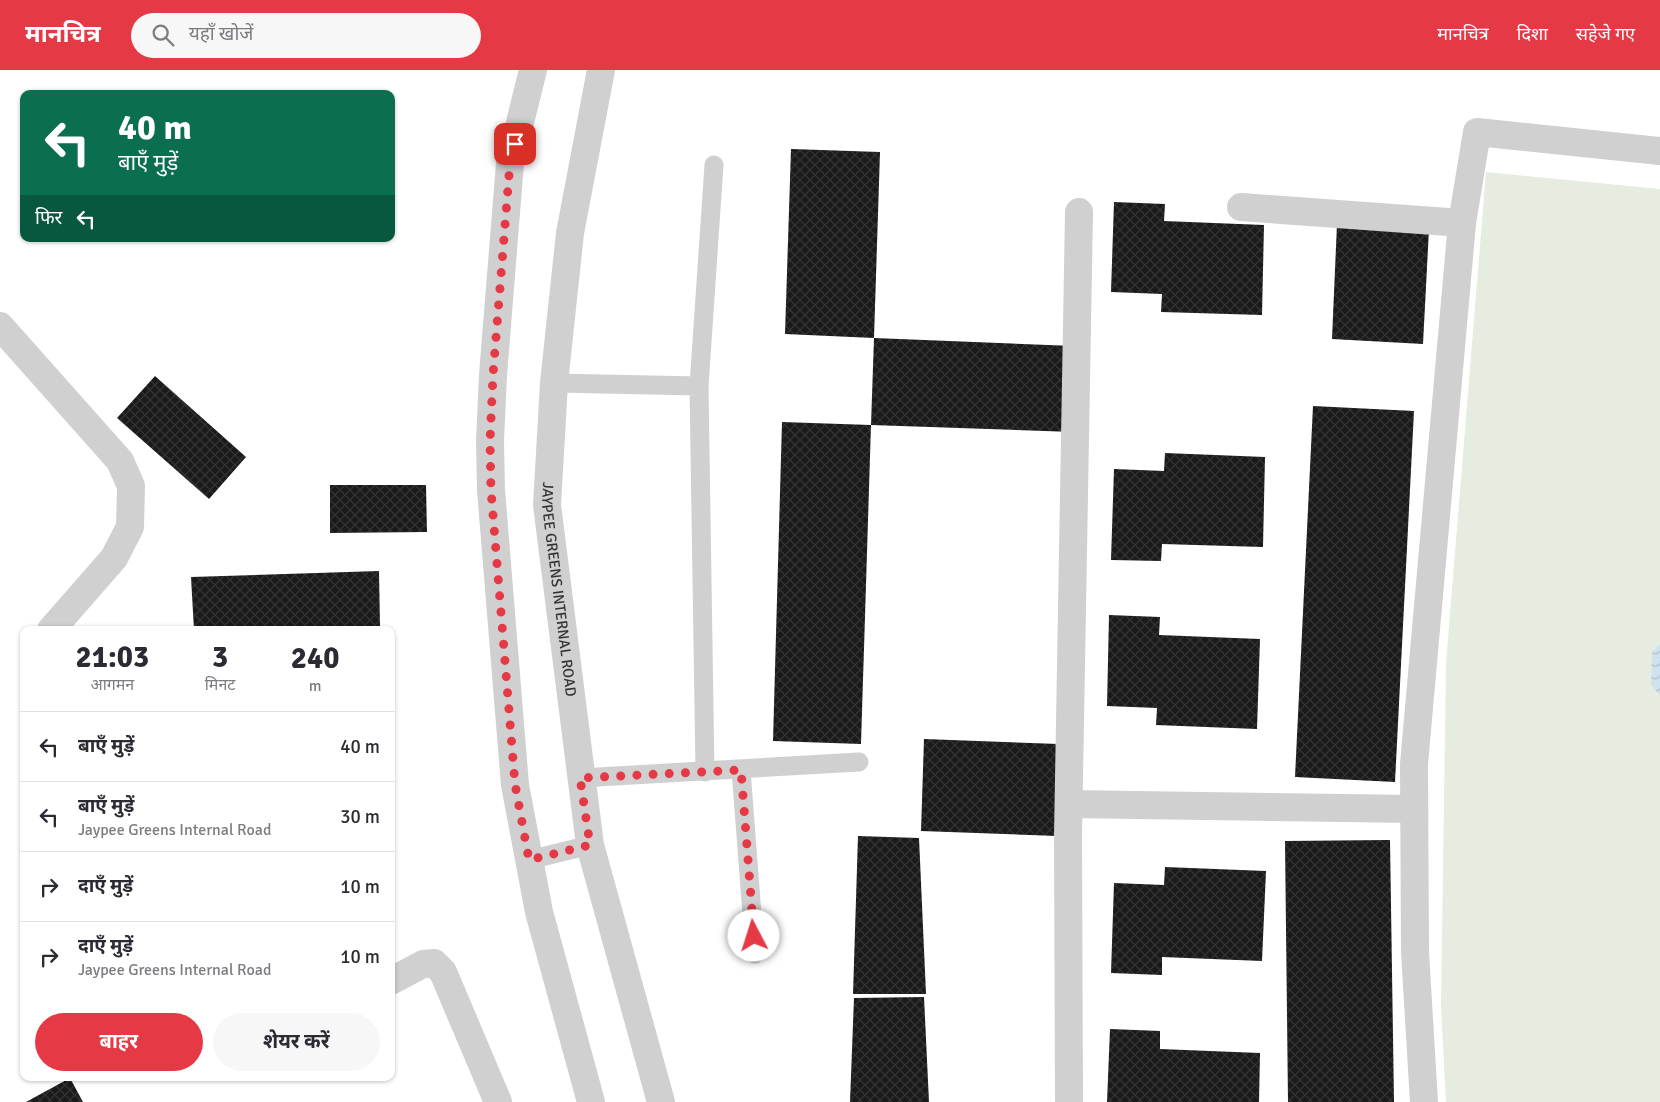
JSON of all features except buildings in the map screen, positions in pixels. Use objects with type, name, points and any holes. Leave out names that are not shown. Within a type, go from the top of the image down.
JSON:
[{"type":"street","points":[[532,70],[510,163],[498,295],[490,441],[497,580],[515,784],[539,912],[591,1102]]},
{"type":"street","name":"JAYPEE GREENS INTERNAL ROAD","points":[[601,70],[570,234],[554,383],[547,505],[580,778],[590,845],[661,1102]]},
{"type":"street","points":[[1424,1102],[1415,952],[1414,764],[1462,223],[1477,132],[1660,151]]},
{"type":"street","points":[[1241,206],[1462,223]]},
{"type":"street","points":[[1068,1102],[1069,804],[1079,212]]},
{"type":"street","points":[[0,326],[120,461],[132,486],[130,527],[114,558],[54,626]]},
{"type":"street","points":[[1069,804],[1414,809]]},
{"type":"street","points":[[395,979],[423,964],[434,962],[443,972],[498,1102]]},
{"type":"lane","points":[[705,772],[699,386],[714,165]]},
{"type":"lane","points":[[554,383],[699,386]]},
{"type":"lane","points":[[580,778],[859,762]]},
{"type":"lane","points":[[741,770],[755,954]]},
{"type":"lane","points":[[529,860],[590,845]]},
{"type":"shaded area","points":[[1486,172],[1660,189],[1660,643],[1652,652],[1651,685],[1660,696],[1660,1102],[1446,1102],[1441,1007],[1446,663]]},
{"type":"water","points":[[1660,643],[1660,696],[1651,685],[1652,652]]},
{"type":"route","points":[[515,144],[510,163],[498,295],[490,441],[497,580],[515,784],[529,860],[590,845],[580,778],[741,770],[754,936]]}]
